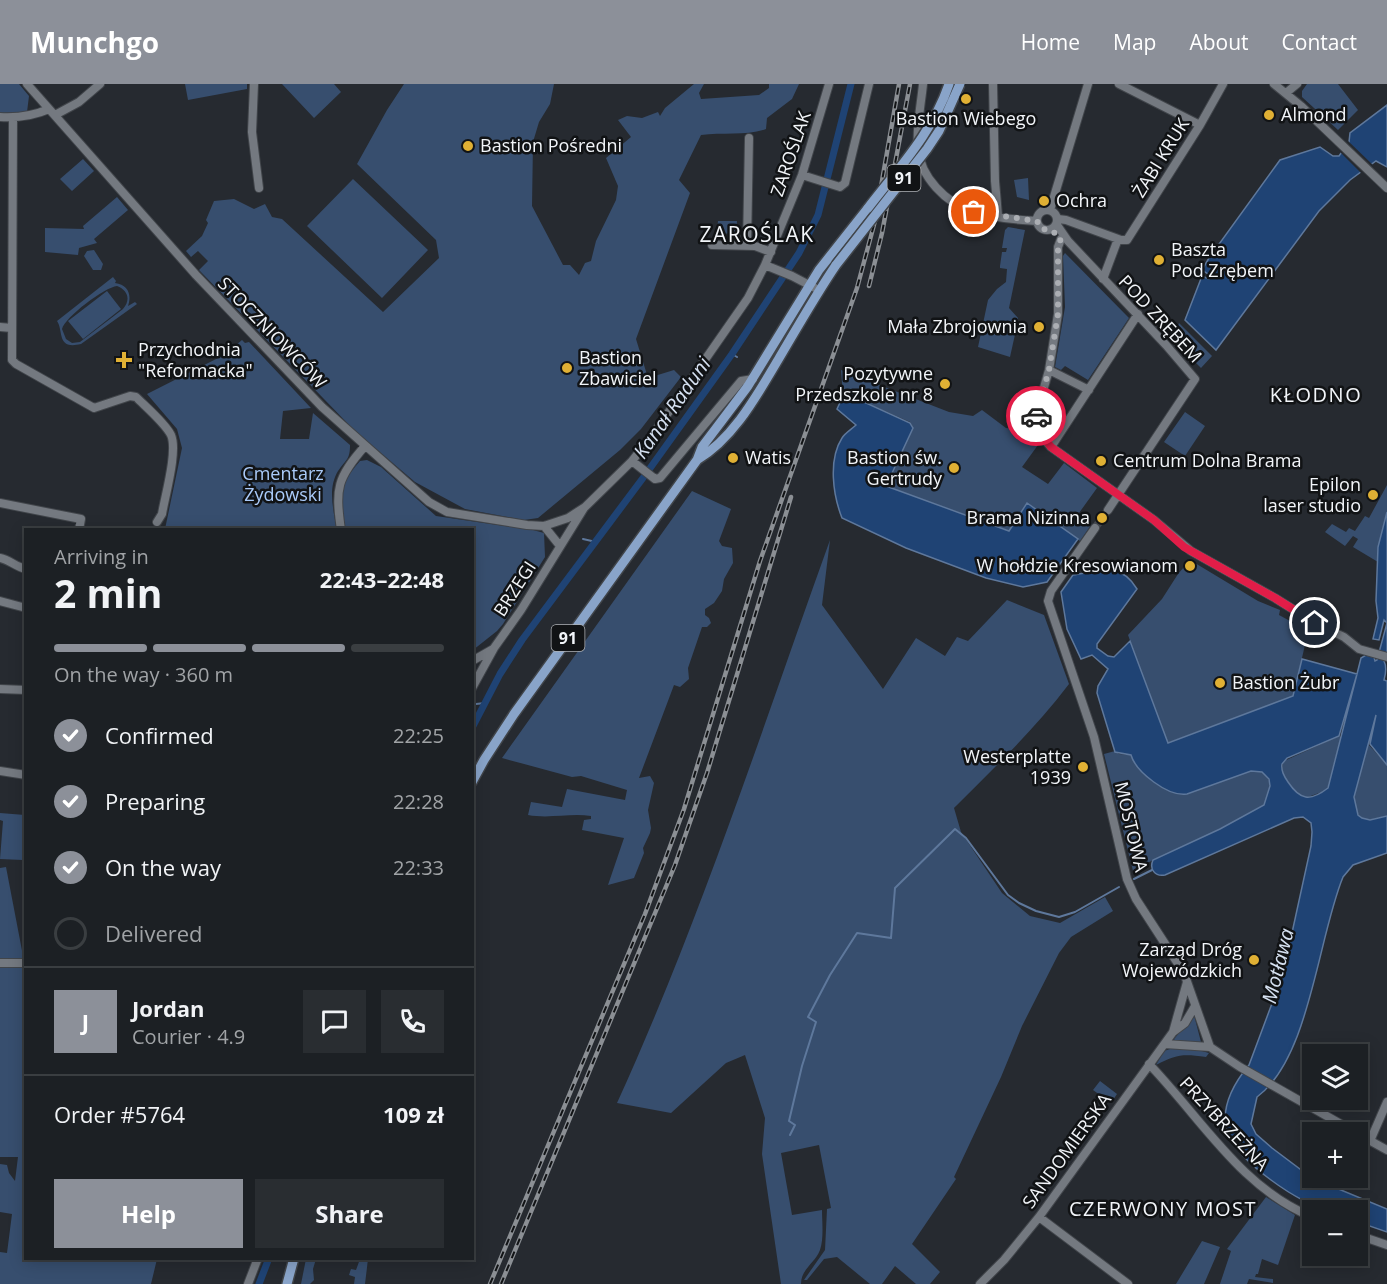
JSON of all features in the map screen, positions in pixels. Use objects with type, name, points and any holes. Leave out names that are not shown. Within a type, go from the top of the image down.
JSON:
[{"type":"main road","name":"91","points":[[474,779],[507,724],[698,460],[702,447],[753,379],[809,285],[921,140],[936,116],[949,84]]},
{"type":"main road","name":"91","points":[[819,290],[933,140],[953,103],[960,84]]},
{"type":"main road","points":[[698,460],[710,452],[747,409],[819,290]]},
{"type":"main road","points":[[286,1283],[293,1260]]},
{"type":"street","name":"STOCZNIOWCÓW","points":[[27,84],[196,275],[322,407],[429,502],[441,509],[505,522],[544,526],[568,518],[585,507]]},
{"type":"street","points":[[0,117],[13,118],[52,112],[79,102],[100,84]]},
{"type":"street","points":[[254,84],[252,132],[260,188]]},
{"type":"street","name":"ZAROŚLAK","points":[[585,507],[632,461],[654,433],[743,305],[771,252],[802,175],[829,84]]},
{"type":"street","points":[[802,175],[840,187],[845,183],[869,84]]},
{"type":"street","points":[[923,84],[918,150],[924,168],[933,183],[956,204],[974,212],[1037,219]]},
{"type":"street","points":[[993,84],[998,216]]},
{"type":"street","points":[[1050,210],[1088,84]]},
{"type":"street","points":[[1119,84],[1200,125]]},
{"type":"street","name":"ŻABI KRUK","points":[[1118,239],[1127,240],[1130,236],[1223,84]]},
{"type":"street","points":[[1274,84],[1387,188]]},
{"type":"street","points":[[1286,93],[1297,84]]},
{"type":"street","points":[[13,118],[12,360],[94,408],[129,396],[136,397],[168,430],[172,440],[172,454],[162,514],[157,522]]},
{"type":"street","points":[[747,245],[749,138]]},
{"type":"street","points":[[1037,219],[1044,210],[1050,210],[1055,213],[1055,225]]},
{"type":"street","points":[[1037,219],[1042,229],[1066,220],[1118,239]]},
{"type":"street","name":"POD ZRĘBEM","points":[[1055,225],[1064,239],[1138,314],[1195,380],[1118,495]]},
{"type":"street","points":[[1064,239],[1058,247],[1059,306],[1049,370],[1036,414],[1036,428],[1051,447],[1164,527],[1191,551],[1315,623],[1344,637],[1359,649],[1387,657]]},
{"type":"street","name":"POD ZRĘBEM","points":[[1103,279],[1118,239]]},
{"type":"street","points":[[712,245],[747,245],[771,252]]},
{"type":"street","points":[[765,265],[819,290]]},
{"type":"street","points":[[1051,447],[1138,314]]},
{"type":"street","points":[[0,327],[12,328]]},
{"type":"street","points":[[1049,370],[1089,390]]},
{"type":"street","points":[[632,461],[653,477],[660,478],[741,381],[753,379]]},
{"type":"street","points":[[341,528],[337,494],[339,484],[353,459],[365,446]]},
{"type":"street","points":[[1108,510],[1118,495]]},
{"type":"street","points":[[0,503],[81,519],[79,528]]},
{"type":"street","name":"BRZEGI","points":[[474,685],[585,507]]},
{"type":"street","points":[[544,526],[560,546]]},
{"type":"street","name":"MOSTOWA","points":[[1095,528],[1051,591],[1048,601],[1094,736],[1127,879],[1136,899],[1180,965],[1210,1047]]},
{"type":"street","points":[[0,558],[24,569]]},
{"type":"street","points":[[0,601],[24,607]]},
{"type":"street","points":[[474,660],[495,648]]},
{"type":"street","points":[[0,689],[24,690]]},
{"type":"street","points":[[0,771],[24,775]]},
{"type":"street","points":[[0,963],[24,963]]},
{"type":"street","name":"SANDOMIERSKA","points":[[980,1284],[1004,1260],[1039,1217],[1165,1044],[1173,1032],[1187,982]]},
{"type":"street","name":"SANDOMIERSKA","points":[[1173,1032],[1185,1023],[1194,1006]]},
{"type":"street","points":[[1165,1044],[1210,1047],[1240,1067],[1337,1122]]},
{"type":"street","name":"PRZYBRZEŻNA","points":[[1149,1064],[1228,1156],[1267,1192],[1302,1212]]},
{"type":"street","points":[[1387,1102],[1370,1141],[1387,1150]]},
{"type":"street","points":[[1039,1217],[1128,1284]]},
{"type":"street","points":[[1368,1238],[1387,1245]]},
{"type":"street","points":[[248,1284],[257,1260]]},
{"type":"green space","points":[[0,84],[19,84],[29,96],[27,112],[0,113]]},
{"type":"green space","points":[[185,84],[247,84],[247,89],[188,100]]},
{"type":"green space","points":[[282,84],[334,84],[341,92],[314,118]]},
{"type":"green space","points":[[404,84],[554,84],[550,104],[539,122],[533,142],[532,206],[563,265],[570,265],[579,275],[585,263],[591,261],[596,241],[616,200],[618,186],[606,158],[631,137],[618,120],[627,116],[642,118],[658,112],[660,116],[665,108],[694,84],[704,84],[699,93],[701,99],[759,95],[769,88],[769,84],[799,84],[792,99],[767,118],[766,129],[701,135],[679,180],[690,193],[636,339],[648,378],[674,370],[681,377],[641,429],[620,450],[538,518],[524,520],[465,509],[415,482],[354,430],[199,270],[208,261],[198,251],[191,257],[186,251],[202,236],[214,201],[234,199],[254,209],[265,204],[272,217],[282,219],[383,312],[439,258],[436,240],[357,164]]},
{"type":"green space","points":[[1307,84],[1338,84],[1358,110],[1338,130],[1302,97],[1302,91]]},
{"type":"green space","points":[[83,159],[94,171],[72,191],[60,179]]},
{"type":"green space","points":[[1028,178],[1029,200],[1017,197],[1014,180]]},
{"type":"green space","points":[[353,179],[428,250],[382,298],[307,226]]},
{"type":"green space","points":[[117,197],[128,210],[94,239],[97,243],[79,248],[78,255],[45,252],[45,228],[84,229],[83,226]]},
{"type":"green space","points":[[718,221],[737,221],[736,234],[717,233]]},
{"type":"green space","points":[[1008,227],[1025,230],[1009,308],[1018,318],[1018,320],[1013,320],[1012,329],[1016,330],[1010,357],[978,347],[988,300],[1006,282],[1007,269],[1000,268],[1000,266],[1002,252],[1006,252],[1007,248],[1002,248],[1005,230]]},
{"type":"green space","points":[[94,250],[103,264],[101,270],[93,270],[84,256],[87,251]]},
{"type":"green space","points":[[1065,253],[1129,318],[1088,380],[1065,366],[1061,370],[1055,367],[1065,307],[1063,256]]},
{"type":"green space","points":[[113,277],[115,283],[128,291],[129,298],[128,306],[135,302],[137,304],[81,344],[73,345],[64,342],[57,321]],"holes":[[[117,286],[128,299],[123,309],[80,342],[72,343],[66,339],[62,329],[70,317],[104,291]]]},
{"type":"green space","points":[[107,291],[121,309],[83,339],[68,321]]},
{"type":"green space","points":[[1179,323],[1212,356],[1201,368],[1172,339],[1176,338],[1175,333]]},
{"type":"green space","name":"Cmentarz Żydowski","points":[[242,340],[245,343],[249,342],[311,408],[283,411],[280,439],[309,439],[313,413],[350,445],[348,457],[335,477],[332,489],[335,520],[337,520],[339,528],[165,528],[182,448],[177,429],[147,394],[224,355]]},
{"type":"green space","points":[[841,370],[949,412],[973,416],[982,410],[1006,428],[1013,429],[1014,434],[1023,435],[1038,445],[1022,467],[1048,484],[1064,463],[1097,488],[1079,513],[1087,518],[1086,520],[1091,525],[1080,541],[1027,504],[1010,531],[886,486],[913,427],[910,422],[853,397],[843,396]]},
{"type":"green space","points":[[1185,412],[1205,426],[1185,456],[1164,442]]},
{"type":"green space","points":[[367,460],[381,467],[436,516],[544,533],[545,557],[503,624],[474,649],[474,528],[345,528],[342,493],[347,478],[360,461]]},
{"type":"green space","points":[[1387,485],[1387,512],[1378,547],[1378,562],[1353,547],[1358,539],[1353,536],[1345,546],[1325,532],[1332,524],[1346,532],[1349,528],[1355,531],[1365,516],[1369,518]]},
{"type":"green space","points":[[692,491],[731,509],[719,541],[722,546],[732,548],[733,563],[724,579],[722,591],[714,603],[705,609],[705,615],[711,623],[707,627],[702,627],[688,668],[689,679],[680,687],[674,685],[639,778],[650,776],[654,783],[648,810],[651,828],[643,848],[644,853],[634,878],[608,885],[624,838],[582,830],[584,820],[591,819],[591,816],[528,815],[531,802],[562,807],[567,789],[625,800],[627,790],[581,776],[572,777],[502,758]]},
{"type":"green space","points":[[830,540],[822,605],[883,689],[916,638],[945,656],[957,637],[968,641],[1007,600],[1044,615],[1069,684],[1028,733],[954,808],[961,832],[1002,893],[1030,916],[1060,923],[1105,897],[1113,911],[1071,937],[1059,953],[1022,1026],[954,1177],[956,1179],[912,1244],[940,1272],[930,1284],[916,1284],[895,1266],[882,1284],[870,1284],[837,1257],[824,1259],[807,1280],[804,1280],[825,1250],[827,1209],[831,1208],[819,1145],[781,1153],[792,1215],[822,1210],[822,1240],[815,1259],[803,1274],[801,1284],[781,1284],[762,1154],[765,1118],[745,1055],[726,1063],[671,1113],[617,1103],[703,895]]},
{"type":"green space","points":[[1190,560],[1258,601],[1280,610],[1279,615],[1303,628],[1301,642],[1305,645],[1293,696],[1167,743],[1128,635],[1162,599]]},
{"type":"green space","points":[[1341,737],[1327,790],[1308,797],[1299,796],[1284,775],[1284,761]]},
{"type":"green space","points":[[1368,744],[1387,765],[1387,816],[1370,820],[1358,814],[1355,806],[1359,772]]},
{"type":"green space","points":[[1115,751],[1119,754],[1131,755],[1146,776],[1171,792],[1179,794],[1187,794],[1248,772],[1262,772],[1269,783],[1265,805],[1145,864],[1142,872],[1134,875],[1104,754]]},
{"type":"green space","points":[[0,813],[24,815],[23,860],[0,859],[3,821],[0,820]]},
{"type":"green space","points":[[6,867],[24,961],[0,960],[0,868]]},
{"type":"green space","points":[[0,965],[24,966],[24,1260],[157,1260],[151,1284],[0,1284],[0,1252],[7,1253],[12,1214],[0,1212],[0,1164],[7,1165],[15,1181],[18,1157],[0,1157]]},
{"type":"green space","points":[[1194,1015],[1201,1042],[1175,1041],[1174,1039]]},
{"type":"green space","points":[[1173,1048],[1209,1053],[1206,1057],[1186,1055],[1175,1057],[1156,1065],[1164,1051]]},
{"type":"green space","points":[[1100,1081],[1117,1094],[1111,1103],[1093,1090]]},
{"type":"green space","points":[[1266,1197],[1295,1215],[1278,1265],[1262,1259],[1255,1277],[1273,1279],[1273,1283],[1249,1279],[1247,1284],[1220,1284],[1231,1251],[1227,1249]]},
{"type":"green space","points":[[1202,1241],[1220,1247],[1204,1284],[1176,1284]]},
{"type":"green space","points":[[306,1260],[316,1260],[313,1269],[314,1280],[310,1284],[301,1284]]},
{"type":"green space","points":[[360,1260],[368,1260],[365,1284],[354,1284],[355,1277],[349,1275],[351,1269],[356,1270]]},
{"type":"shaded area","points":[[1387,105],[1387,167],[1376,161],[1350,180],[1319,211],[1216,350],[1185,320],[1202,276],[1209,279],[1211,276],[1202,270],[1209,258],[1280,160],[1320,147],[1333,156],[1339,156],[1349,142],[1350,133]]},
{"type":"shaded area","points":[[843,396],[853,397],[910,423],[913,428],[886,486],[1009,531],[1027,503],[1078,539],[1047,582],[1023,587],[986,578],[906,548],[842,518],[834,488],[833,467],[842,438],[856,425],[837,409]]},
{"type":"shaded area","points":[[1387,512],[1387,623],[1384,620],[1379,640],[1373,639],[1378,618],[1376,601],[1378,547]]},
{"type":"shaded area","points":[[1101,570],[1124,574],[1137,589],[1097,644],[1097,648],[1108,656],[1114,657],[1130,641],[1168,743],[1293,696],[1302,659],[1357,674],[1361,658],[1366,655],[1374,657],[1375,661],[1387,623],[1384,680],[1387,681],[1387,765],[1370,744],[1376,715],[1354,797],[1358,815],[1362,818],[1370,820],[1387,816],[1387,853],[1353,865],[1343,877],[1334,902],[1301,1026],[1289,1055],[1275,1079],[1257,1097],[1251,1124],[1256,1134],[1302,1170],[1302,1188],[1336,1188],[1365,1200],[1303,1200],[1271,1180],[1243,1155],[1227,1132],[1225,1114],[1230,1096],[1249,1065],[1283,974],[1311,846],[1311,823],[1303,817],[1294,818],[1165,875],[1156,874],[1152,869],[1153,860],[1220,829],[1264,805],[1270,786],[1269,779],[1262,772],[1251,771],[1187,794],[1179,794],[1171,792],[1146,776],[1131,755],[1115,752],[1097,693],[1098,686],[1108,669],[1092,655],[1081,659],[1067,629],[1061,592],[1073,575]],"holes":[[[1357,674],[1328,788],[1316,796],[1301,796],[1285,778],[1282,764],[1287,758],[1339,736]]]},
{"type":"shaded area","points":[[1368,1201],[1387,1209],[1387,1232],[1368,1225]]},
{"type":"pier","points":[[1346,139],[1374,166],[1362,174],[1339,151]]},
{"type":"waterway","name":"Kanał Raduni","points":[[474,724],[500,674],[522,640],[732,354],[799,253],[818,215],[851,84]]},
{"type":"waterway","name":"Kanał Raduni","points":[[732,354],[737,357]]},
{"type":"waterway","points":[[583,539],[596,542]]},
{"type":"waterway","name":"Kanał Raduni","points":[[476,704],[485,703]]},
{"type":"waterway","points":[[790,1135],[795,1125],[789,1121],[802,1066],[816,1022],[808,1017],[830,975],[857,933],[891,938],[895,888],[955,829],[966,838],[1008,895],[1036,911],[1059,917],[1075,912],[1119,887]]},
{"type":"waterway","points":[[1134,879],[1152,870]]},
{"type":"waterway","name":"Kanał Raduni","points":[[259,1284],[268,1260]]},
{"type":"tunnel","points":[[1095,528],[1108,510]]},
{"type":"railway","points":[[490,1284],[645,914],[684,809],[760,561],[857,288],[875,221],[899,84]]},
{"type":"railway","points":[[869,286],[882,233],[910,84]]},
{"type":"railway","points":[[501,1284],[675,865],[707,773],[791,497]]},
{"type":"way so far","points":[[974,212],[1037,221],[1042,229],[1051,230],[1061,238],[1058,247],[1058,314],[1049,370],[1036,416]]},
{"type":"place","name":"Bastion Wiebego","points":[[966,99]]},
{"type":"place","name":"Almond","points":[[1269,115]]},
{"type":"place","name":"Bastion Pośredni","points":[[468,146]]},
{"type":"place","name":"Ochra","points":[[1044,201]]},
{"type":"place","name":"Baszta Pod Zrębem","points":[[1159,260]]},
{"type":"place","name":"Mała Zbrojownia","points":[[1039,327]]},
{"type":"place","name":"Przychodnia \"Reformacka\"","points":[[124,360]]},
{"type":"place","name":"Bastion Zbawiciel","points":[[567,368]]},
{"type":"place","name":"Pozytywne Przedszkole nr 8","points":[[945,384]]},
{"type":"place","name":"Watis","points":[[733,458]]},
{"type":"place","name":"Centrum Dolna Brama","points":[[1101,461]]},
{"type":"place","name":"Bastion św. Gertrudy","points":[[954,468]]},
{"type":"place","name":"Epilon laser studio","points":[[1373,495]]},
{"type":"place","name":"Brama Nizinna","points":[[1102,518]]},
{"type":"place","name":"W hołdzie Kresowianom","points":[[1190,566]]},
{"type":"place","name":"Bastion Żubr","points":[[1220,683]]},
{"type":"place","name":"Westerplatte 1939","points":[[1083,767]]},
{"type":"place","name":"Zarząd Dróg Wojewódzkich","points":[[1254,960]]},
{"type":"district","name":"ZAROŚLAK","points":[[757,235]]},
{"type":"district","name":"KŁODNO","points":[[1316,395]]},
{"type":"district","name":"CZERWONY MOST","points":[[1163,1209]]},
{"type":"route","points":[[1036,416],[1036,428],[1051,447],[1164,527],[1184,547],[1315,623]]},
{"type":"water label","name":"Motława","points":[[1278,966]]}]
